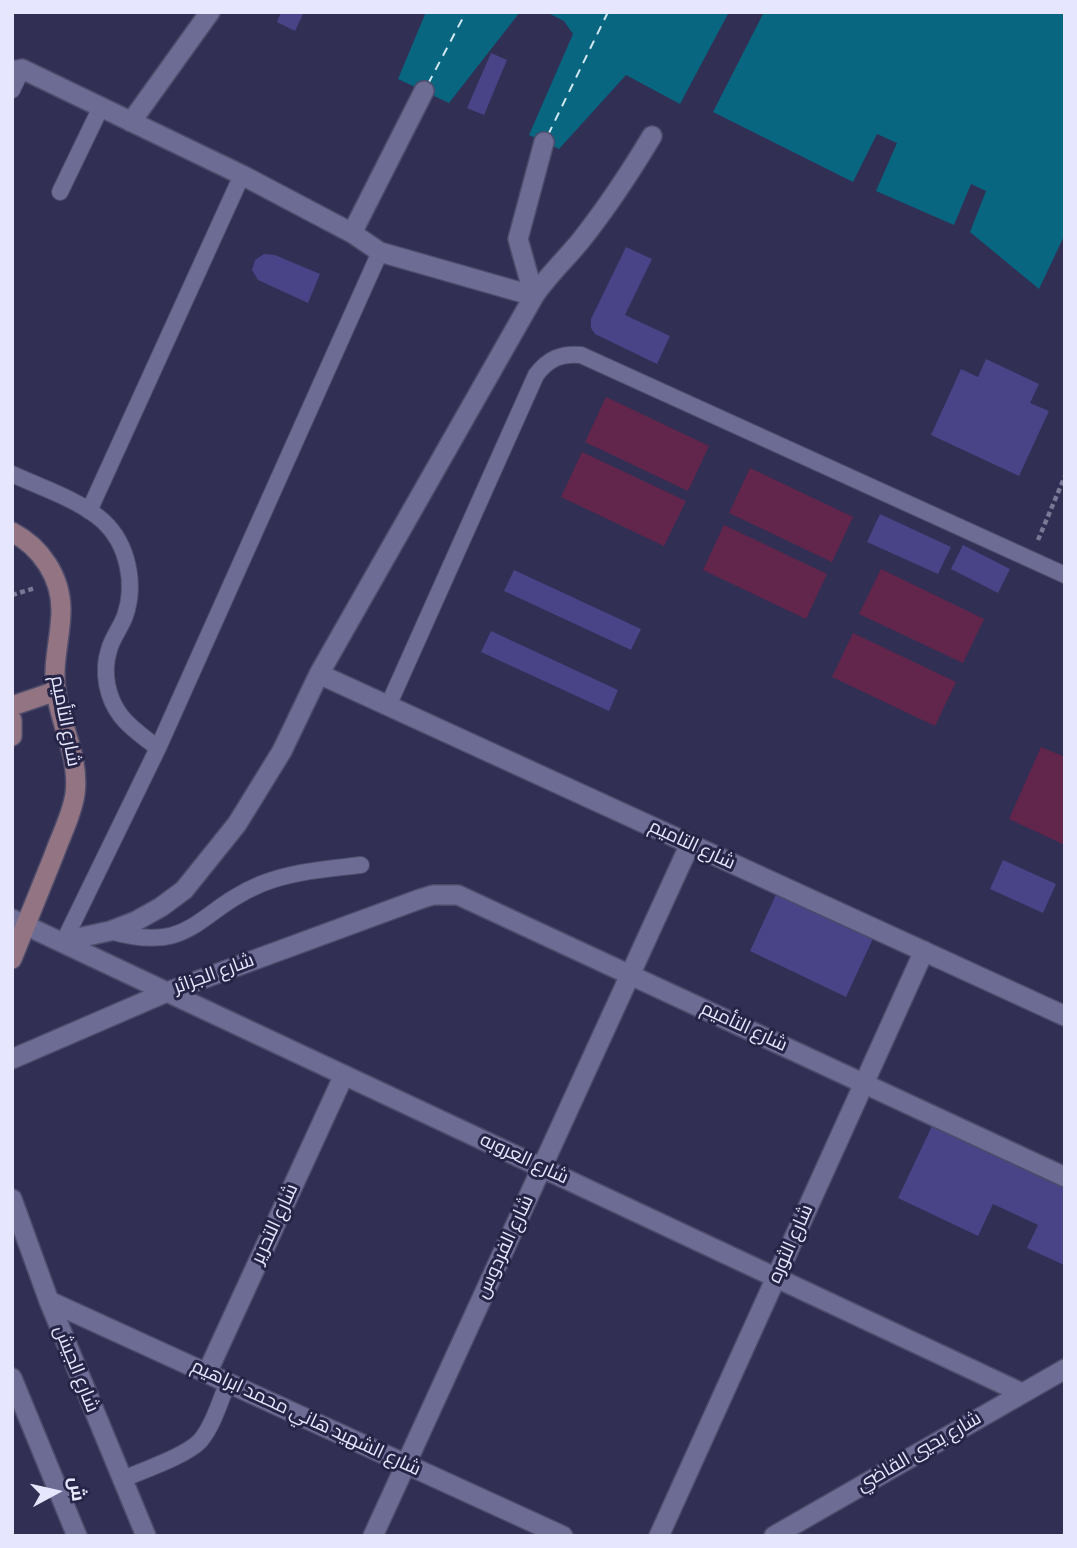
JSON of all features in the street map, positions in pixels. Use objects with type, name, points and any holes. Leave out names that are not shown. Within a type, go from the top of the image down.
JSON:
[{"type":"main road","name":"شارع التأميم","points":[[12,532],[31,543],[43,557],[58,590],[61,608],[55,660],[56,691],[74,759],[75,796],[70,814],[19,922],[12,960]]},
{"type":"main road","points":[[12,706],[56,691]]},
{"type":"main road","points":[[12,720],[12,736]]},
{"type":"street","points":[[131,122],[210,12]]},
{"type":"street","points":[[17,70],[242,175],[352,233],[380,252],[534,296]]},
{"type":"street","points":[[352,233],[424,92]]},
{"type":"street","points":[[64,941],[110,931],[136,921],[176,896],[212,858],[261,788],[292,732],[319,674],[534,296],[545,279],[602,213],[652,136]]},
{"type":"street","points":[[534,296],[518,239],[544,142]]},
{"type":"street","name":"شارع التاميم","points":[[319,674],[1065,1016]]},
{"type":"street","name":"شارع الفردوس","points":[[373,1536],[690,844]]},
{"type":"street","name":"شارع التأميم","points":[[420,899],[445,894],[470,899],[1065,1177]]},
{"type":"street","name":"شارع الجزائر","points":[[12,1059],[167,992],[420,899]]},
{"type":"street","name":"شارع العروبه","points":[[19,922],[1022,1393]]},
{"type":"street","name":"شارع الثوره","points":[[659,1536],[924,951]]},
{"type":"street","name":"شارع التحرير","points":[[207,1373],[344,1075]]},
{"type":"street","name":"شارع الجيش","points":[[12,1199],[49,1301],[144,1535]]},
{"type":"street","name":"شارع الشهيد هاني محمد ابراهيم","points":[[49,1301],[563,1536]]},
{"type":"street","name":"شارع يحيي القاضي","points":[[774,1536],[1065,1369]]},
{"type":"street","points":[[12,1378],[77,1536]]},
{"type":"lane","points":[[12,90],[17,70]]},
{"type":"lane","points":[[60,192],[101,107]]},
{"type":"lane","points":[[89,511],[242,175]]},
{"type":"lane","points":[[64,941],[158,748],[380,252]]},
{"type":"lane","points":[[388,706],[536,375],[549,360],[558,356],[581,355],[1065,575]]},
{"type":"lane","points":[[12,474],[89,511],[105,523],[117,539],[130,577],[129,597],[125,616],[109,649],[107,684],[120,715],[158,748]]},
{"type":"lane","points":[[110,931],[137,938],[167,937],[195,927],[231,900],[271,880],[300,873],[362,865]]},
{"type":"lane","points":[[121,1480],[185,1452],[198,1443],[207,1430],[228,1382]]},
{"type":"path","points":[[1030,559],[1065,476]]},
{"type":"shaded area","points":[[606,397],[709,446],[688,491],[585,442]]},
{"type":"shaded area","points":[[582,452],[686,501],[664,546],[561,497]]},
{"type":"shaded area","points":[[750,468],[853,517],[832,562],[729,513]]},
{"type":"shaded area","points":[[724,525],[827,574],[806,619],[703,570]]},
{"type":"shaded area","points":[[881,569],[984,619],[963,663],[859,614]]},
{"type":"shaded area","points":[[853,633],[956,682],[935,726],[832,677]]},
{"type":"shaded area","points":[[1041,747],[1065,757],[1065,845],[1009,819]]},
{"type":"water","points":[[426,12],[520,12],[449,103],[398,79]]},
{"type":"water","points":[[546,12],[729,12],[680,104],[626,75],[559,149],[529,135],[573,34],[564,21]]},
{"type":"water","points":[[764,12],[1065,12],[1065,234],[1039,289],[970,232],[986,191],[971,184],[954,225],[876,191],[897,143],[877,134],[853,182],[713,112]]},
{"type":"building","points":[[281,12],[304,12],[295,31],[277,22]]},
{"type":"building","points":[[491,53],[507,60],[484,115],[467,108]]},
{"type":"building","points":[[626,247],[652,259],[625,315],[670,336],[657,364],[595,334],[591,328],[591,319]]},
{"type":"building","points":[[264,254],[275,255],[320,274],[308,303],[258,280],[252,270],[255,260]]},
{"type":"building","points":[[986,359],[1039,384],[1030,403],[1049,411],[1019,476],[931,435],[961,369],[978,377]]},
{"type":"building","points":[[880,514],[951,547],[938,574],[867,542]]},
{"type":"building","points":[[963,545],[1010,569],[998,593],[951,569]]},
{"type":"building","points":[[514,570],[641,629],[631,650],[504,591]]},
{"type":"building","points":[[491,631],[618,690],[609,711],[481,652]]},
{"type":"building","points":[[1003,860],[1056,884],[1043,913],[990,889]]},
{"type":"building","points":[[780,886],[876,932],[846,997],[750,951]]},
{"type":"building","points":[[932,1126],[1065,1188],[1064,1265],[1027,1248],[1038,1225],[993,1204],[978,1236],[898,1198]]},
{"type":"ferry route","points":[[428,84],[466,12]]},
{"type":"ferry route","points":[[548,135],[608,12]]}]
